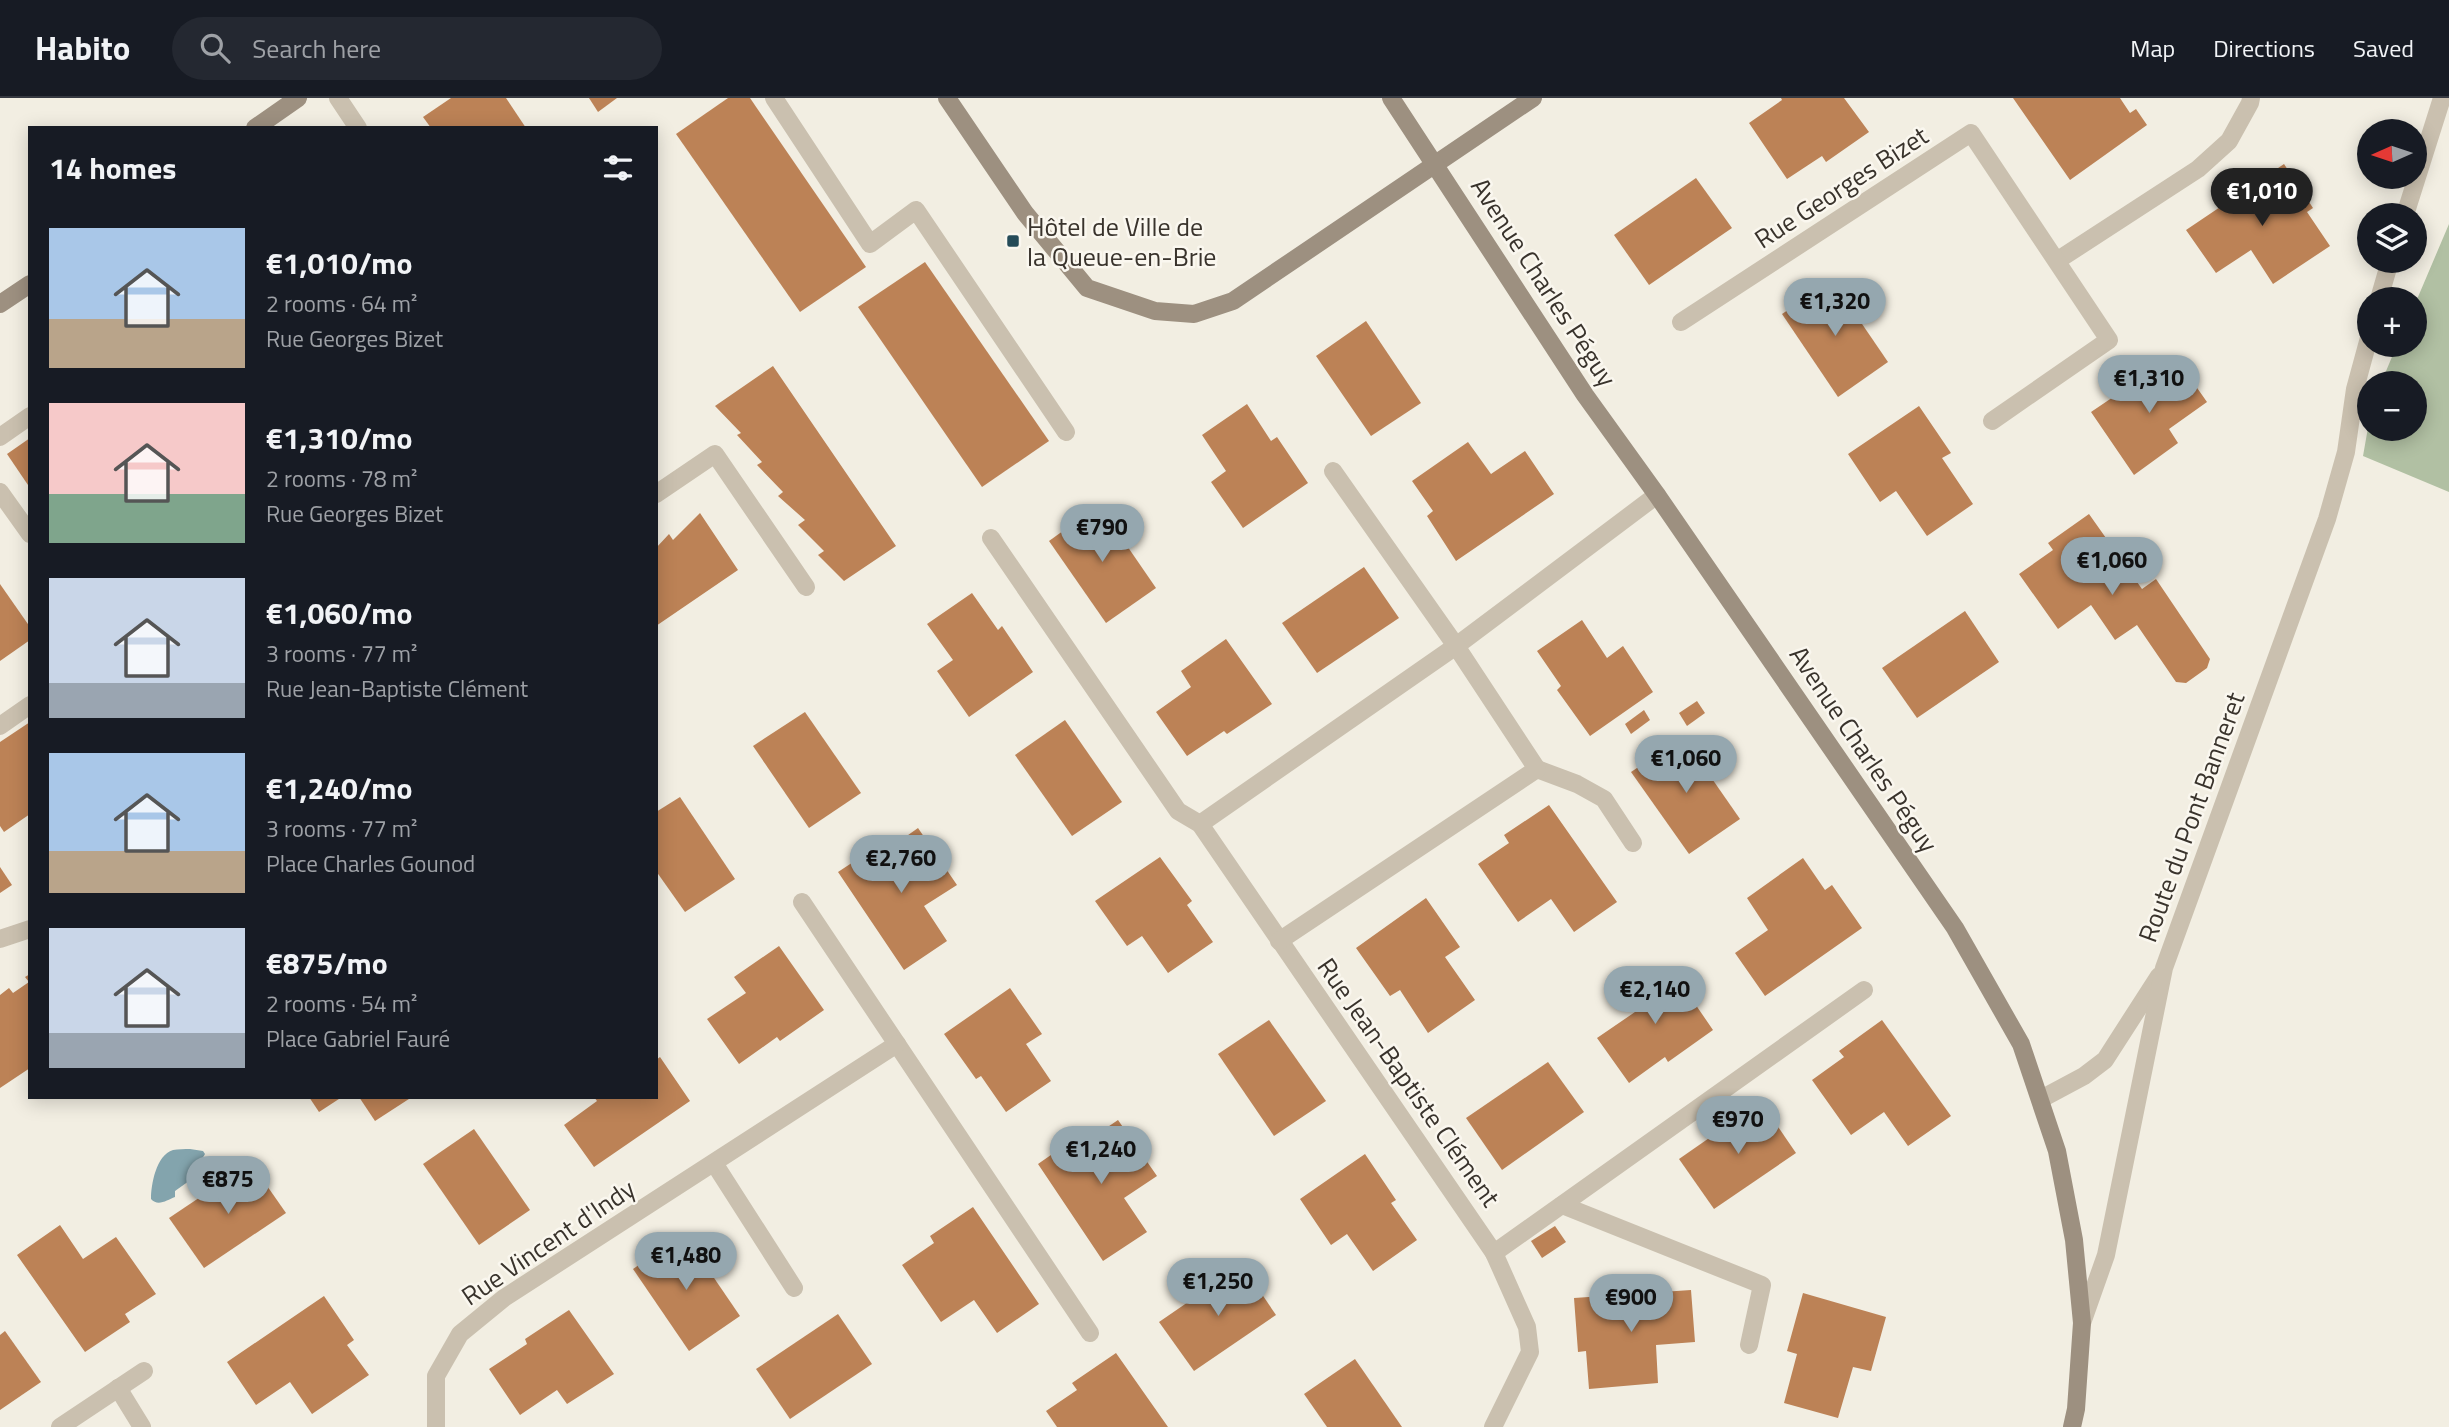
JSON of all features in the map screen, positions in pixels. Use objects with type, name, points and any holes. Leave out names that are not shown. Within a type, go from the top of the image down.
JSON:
[{"type":"street","points":[[259,126],[298,98]]},
{"type":"street","points":[[338,98],[357,126]]},
{"type":"street","points":[[774,98],[870,244],[916,210],[1066,432]]},
{"type":"street","points":[[947,98],[1025,213],[1087,288],[1155,311],[1194,314],[1233,301],[1533,98]]},
{"type":"street","name":"Avenue Charles Péguy","points":[[1391,98],[1585,395],[1657,495],[1955,928],[2021,1044],[2057,1151],[2074,1240],[2082,1323],[2076,1409],[2072,1427]]},
{"type":"street","points":[[2058,260],[2198,169],[2229,141],[2250,103],[2250,98]]},
{"type":"street","points":[[2409,203],[2442,98]]},
{"type":"street","name":"Rue Georges Bizet","points":[[1681,322],[1971,133],[2109,340],[1992,421]]},
{"type":"street","points":[[0,304],[28,285]]},
{"type":"street","name":"Route du Pont Banneret","points":[[2082,1323],[2106,1255],[2164,968],[2327,519],[2346,452],[2355,389],[2364,357]]},
{"type":"street","points":[[0,437],[28,417]]},
{"type":"street","points":[[658,493],[715,454],[806,587]]},
{"type":"street","points":[[1333,471],[1456,646],[1537,768],[1577,784],[1604,799],[1633,843]]},
{"type":"street","points":[[0,492],[28,531]]},
{"type":"street","points":[[1200,824],[1456,646],[1657,495]]},
{"type":"street","name":"Rue Jean-Baptiste Clément","points":[[990,538],[1178,811],[1200,824],[1494,1253],[1527,1327],[1530,1352],[1493,1427]]},
{"type":"street","points":[[0,726],[28,706]]},
{"type":"street","points":[[1279,941],[1537,768]]},
{"type":"street","points":[[802,902],[1090,1333]]},
{"type":"street","points":[[0,939],[28,930]]},
{"type":"street","points":[[2041,1099],[2084,1076],[2105,1060],[2164,968]]},
{"type":"street","points":[[1494,1253],[1864,990]]},
{"type":"street","name":"Rue Vincent d'Indy","points":[[436,1427],[436,1376],[460,1334],[504,1298],[897,1044]]},
{"type":"street","points":[[714,1163],[794,1288]]},
{"type":"street","points":[[1562,1205],[1762,1285],[1749,1345]]},
{"type":"street","points":[[60,1427],[144,1371]]},
{"type":"street","points":[[118,1388],[142,1427]]},
{"type":"green space","points":[[2449,224],[2449,492],[2363,456],[2366,441],[2427,441],[2427,371],[2386,371],[2392,357],[2427,357],[2427,287],[2422,287]]},
{"type":"water","points":[[173,1150],[203,1151],[205,1154],[189,1181],[175,1191],[175,1197],[163,1202],[151,1199],[153,1179],[162,1158]]},
{"type":"building","points":[[451,98],[506,98],[525,126],[430,126],[423,117]]},
{"type":"building","points":[[589,98],[617,98],[598,112]]},
{"type":"building","points":[[728,98],[750,98],[866,267],[800,312],[676,134]]},
{"type":"building","points":[[1781,98],[1844,98],[1869,132],[1826,162],[1822,156],[1787,179],[1749,123],[1782,100]]},
{"type":"building","points":[[2013,98],[2120,98],[2130,113],[2136,109],[2147,125],[2070,180]]},
{"type":"building","points":[[2284,164],[2313,208],[2307,212],[2330,246],[2273,284],[2251,250],[2216,273],[2186,230]]},
{"type":"building","points":[[1696,178],[1732,228],[1649,285],[1614,235]]},
{"type":"building","points":[[925,262],[1049,441],[982,487],[858,307]]},
{"type":"building","points":[[1832,280],[1888,362],[1838,397],[1782,314]]},
{"type":"building","points":[[1366,321],[1421,403],[1371,436],[1316,356]]},
{"type":"building","points":[[2176,358],[2207,402],[2169,429],[2178,443],[2134,475],[2091,412],[2128,387],[2131,390]]},
{"type":"building","points":[[773,366],[896,546],[844,581],[818,555],[824,551],[798,525],[805,520],[778,496],[783,492],[757,465],[762,462],[737,435],[741,433],[715,406]]},
{"type":"building","points":[[1247,404],[1271,441],[1277,437],[1308,483],[1243,528],[1211,482],[1226,471],[1202,435]]},
{"type":"building","points":[[1919,406],[1951,453],[1942,458],[1973,504],[1927,536],[1896,491],[1880,502],[1848,454]]},
{"type":"building","points":[[28,439],[28,485],[7,454]]},
{"type":"building","points":[[1468,442],[1491,474],[1525,451],[1554,494],[1456,561],[1427,516],[1433,511],[1412,481]]},
{"type":"building","points":[[1099,505],[1156,588],[1106,623],[1049,541]]},
{"type":"building","points":[[700,513],[738,570],[658,625],[658,546],[669,534],[673,540]]},
{"type":"building","points":[[2089,514],[2142,589],[2156,579],[2210,659],[2207,668],[2186,683],[2176,682],[2137,625],[2115,640],[2091,605],[2058,629],[2019,574],[2053,550],[2048,543]]},
{"type":"building","points":[[1364,567],[1399,618],[1317,673],[1282,623]]},
{"type":"building","points":[[0,584],[28,624],[28,641],[0,661]]},
{"type":"building","points":[[972,593],[998,630],[1002,626],[1033,672],[969,717],[937,671],[953,660],[927,624]]},
{"type":"building","points":[[1965,611],[1999,662],[1917,718],[1882,668]]},
{"type":"building","points":[[1582,620],[1607,658],[1623,646],[1653,692],[1590,736],[1557,690],[1561,686],[1537,651]]},
{"type":"building","points":[[1226,639],[1272,704],[1227,734],[1224,731],[1187,756],[1156,712],[1191,687],[1181,671]]},
{"type":"building","points":[[1697,701],[1705,713],[1687,726],[1679,713]]},
{"type":"building","points":[[1644,710],[1650,720],[1631,734],[1625,724]]},
{"type":"building","points":[[805,712],[861,793],[809,828],[753,746]]},
{"type":"building","points":[[1065,720],[1122,802],[1072,836],[1015,755]]},
{"type":"building","points":[[28,723],[28,815],[4,832],[0,826],[0,742]]},
{"type":"building","points":[[1683,737],[1740,819],[1689,854],[1631,772]]},
{"type":"building","points":[[680,797],[735,879],[685,912],[658,874],[658,811]]},
{"type":"building","points":[[1549,805],[1617,902],[1574,932],[1551,899],[1518,922],[1478,864],[1509,843],[1504,835]]},
{"type":"building","points":[[918,828],[957,885],[924,906],[947,941],[904,970],[838,872],[882,843],[887,850]]},
{"type":"building","points":[[1160,857],[1192,901],[1187,905],[1213,942],[1168,973],[1142,936],[1127,946],[1095,901]]},
{"type":"building","points":[[1803,858],[1825,890],[1832,885],[1862,928],[1765,996],[1735,953],[1768,930],[1747,898]]},
{"type":"building","points":[[0,867],[12,885],[0,893]]},
{"type":"building","points":[[1426,898],[1460,947],[1445,957],[1475,1000],[1428,1033],[1400,990],[1390,996],[1356,948]]},
{"type":"building","points":[[779,946],[824,1010],[780,1041],[777,1037],[739,1064],[707,1019],[746,993],[734,977]]},
{"type":"building","points":[[1669,966],[1713,1030],[1668,1062],[1665,1057],[1629,1083],[1597,1038],[1635,1012],[1624,997]]},
{"type":"building","points":[[28,983],[28,1069],[0,1088],[0,995],[9,988],[13,993]]},
{"type":"building","points":[[1010,988],[1042,1034],[1026,1044],[1051,1081],[1006,1112],[981,1076],[976,1079],[944,1034]]},
{"type":"building","points":[[1269,1020],[1326,1101],[1274,1136],[1218,1054]]},
{"type":"building","points":[[1882,1020],[1951,1116],[1908,1146],[1884,1112],[1851,1135],[1812,1080],[1844,1057],[1839,1051]]},
{"type":"building","points":[[660,1057],[690,1101],[594,1167],[564,1125],[597,1101],[596,1099],[658,1099]]},
{"type":"building","points":[[1548,1062],[1584,1112],[1502,1170],[1466,1118]]},
{"type":"building","points":[[310,1099],[339,1099],[319,1112]]},
{"type":"building","points":[[360,1099],[409,1099],[375,1121]]},
{"type":"building","points":[[1761,1102],[1796,1153],[1714,1209],[1679,1159]]},
{"type":"building","points":[[1118,1120],[1157,1176],[1124,1198],[1147,1232],[1103,1261],[1038,1164],[1081,1134],[1087,1141]]},
{"type":"building","points":[[474,1129],[530,1210],[479,1245],[423,1164]]},
{"type":"building","points":[[1365,1154],[1396,1200],[1391,1203],[1417,1240],[1373,1271],[1347,1234],[1331,1245],[1300,1199]]},
{"type":"building","points":[[251,1163],[286,1213],[204,1268],[169,1218]]},
{"type":"building","points":[[973,1207],[1039,1304],[997,1333],[974,1300],[941,1322],[902,1265],[934,1243],[930,1236]]},
{"type":"building","points":[[60,1225],[83,1259],[116,1237],[156,1294],[125,1314],[130,1322],[85,1352],[17,1255]]},
{"type":"building","points":[[1555,1226],[1566,1242],[1542,1258],[1531,1241]]},
{"type":"building","points":[[684,1234],[740,1316],[689,1351],[633,1269]]},
{"type":"building","points":[[1242,1265],[1276,1315],[1194,1371],[1159,1322]]},
{"type":"building","points":[[1691,1290],[1695,1342],[1656,1345],[1658,1383],[1589,1389],[1586,1351],[1578,1352],[1574,1298]]},
{"type":"building","points":[[1803,1293],[1886,1317],[1871,1371],[1853,1367],[1838,1418],[1784,1403],[1797,1354],[1787,1351]]},
{"type":"building","points":[[324,1296],[354,1340],[347,1345],[369,1375],[312,1414],[290,1382],[256,1405],[227,1362]]},
{"type":"building","points":[[569,1310],[614,1374],[567,1404],[557,1390],[520,1415],[489,1369],[527,1344],[525,1339]]},
{"type":"building","points":[[838,1314],[872,1364],[790,1419],[756,1369]]},
{"type":"building","points":[[5,1331],[41,1382],[0,1410],[0,1335]]},
{"type":"building","points":[[1116,1353],[1168,1427],[1057,1427],[1046,1411],[1077,1390],[1072,1383]]},
{"type":"building","points":[[1355,1359],[1402,1427],[1327,1427],[1304,1394]]},
{"type":"place","name":"Hôtel de Ville de la Queue-en-Brie","points":[[1013,241]]}]
